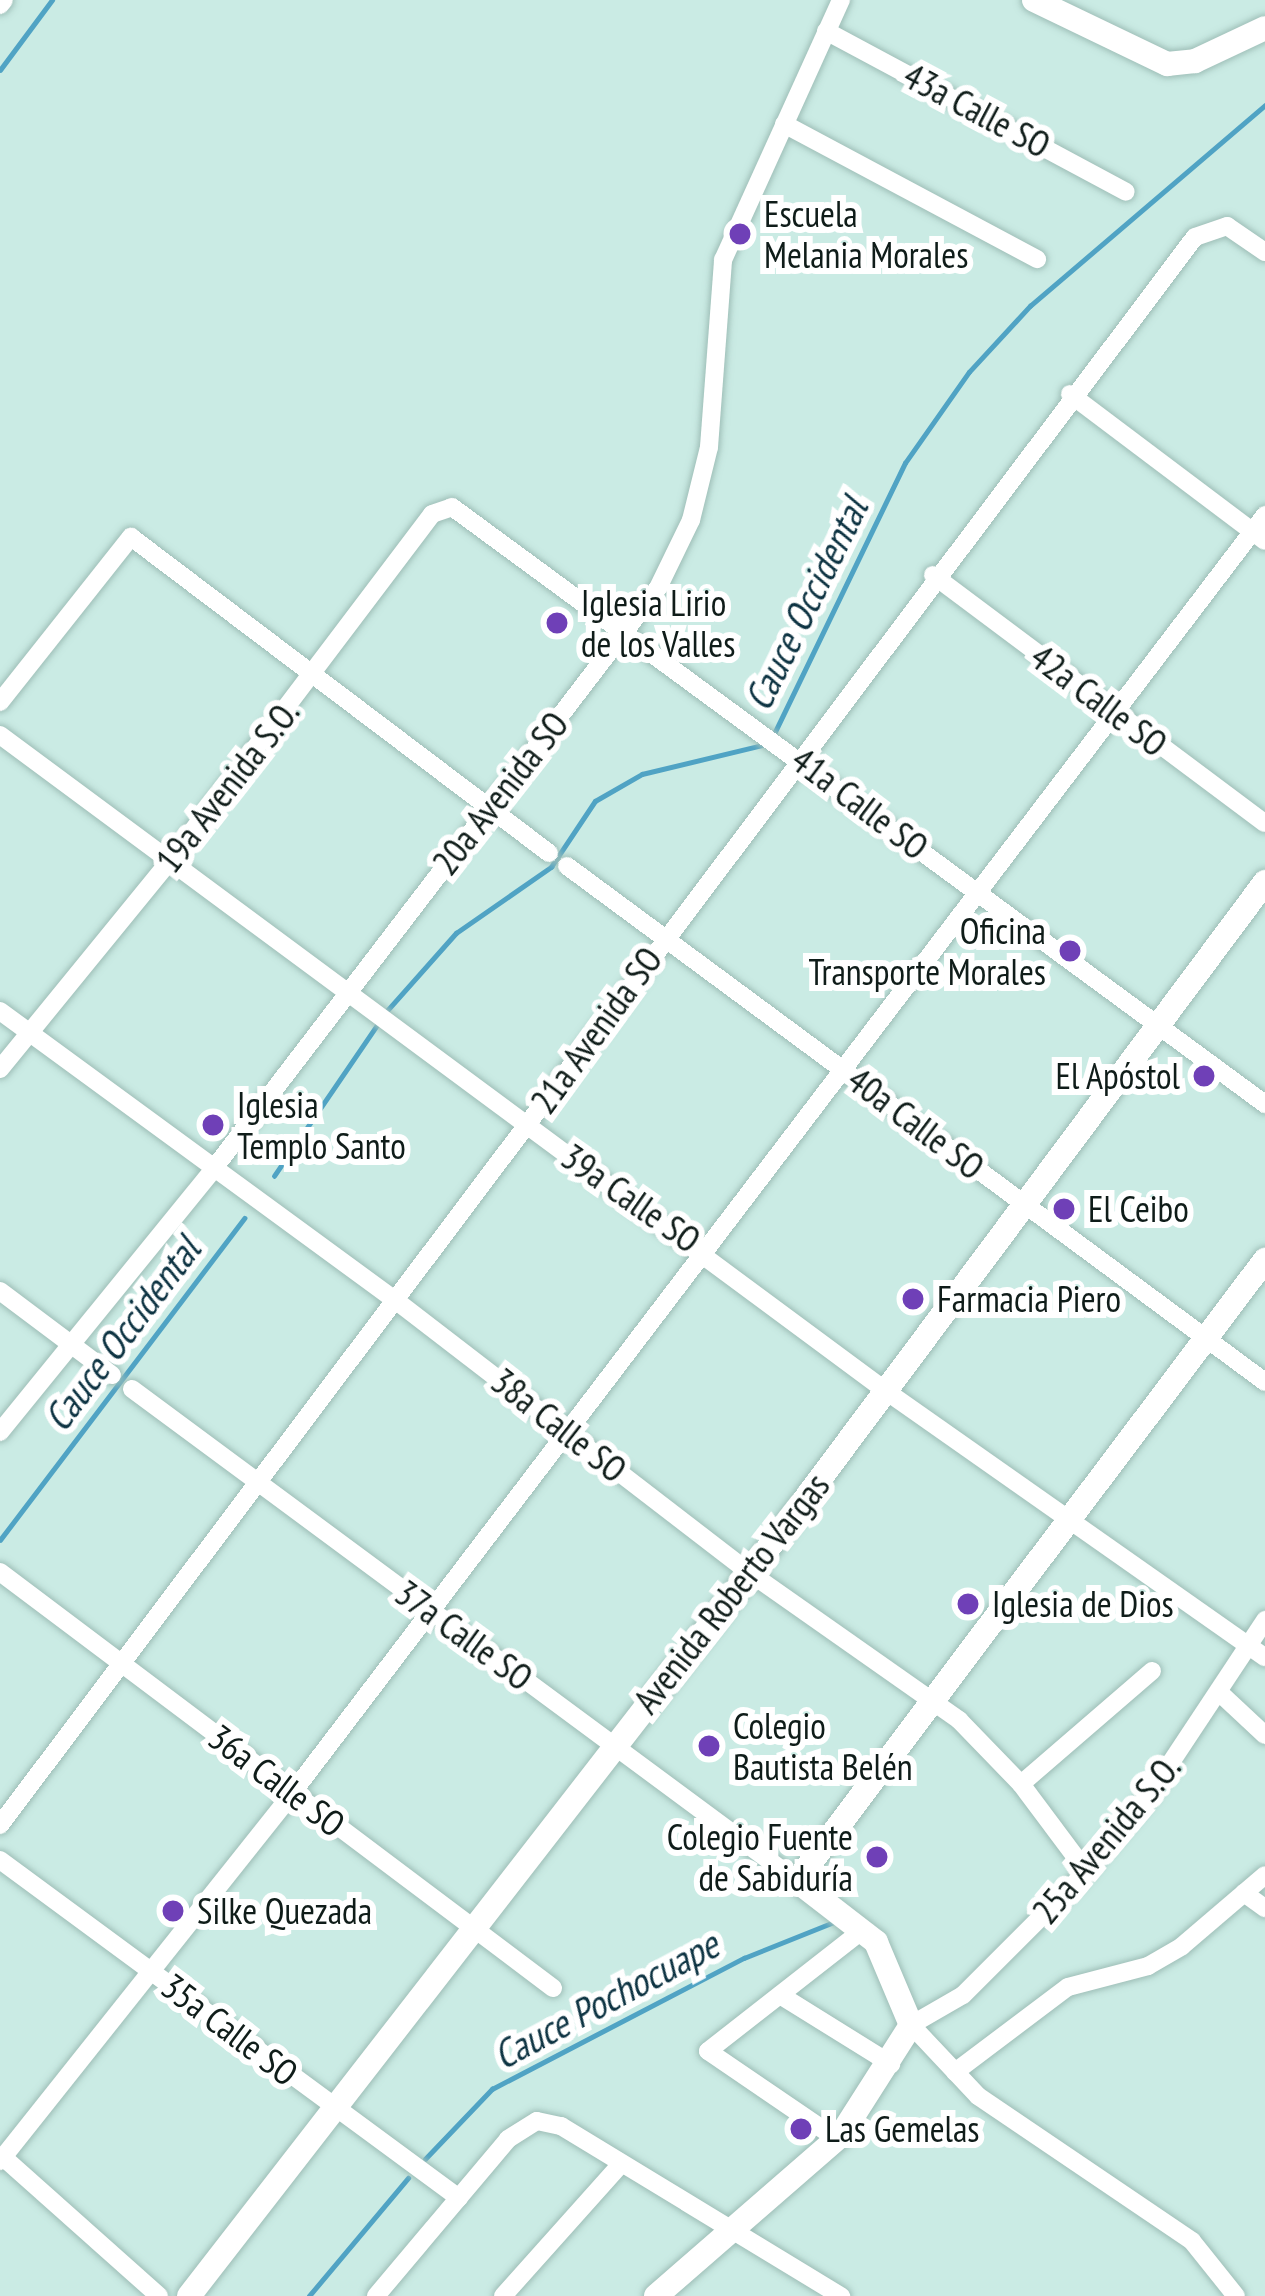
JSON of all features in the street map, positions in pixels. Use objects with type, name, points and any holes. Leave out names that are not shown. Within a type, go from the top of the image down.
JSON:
[{"type":"street","name":"20a Avenida SO","points":[[0,1432],[215,1167],[345,990],[658,588],[691,520],[709,447],[723,260],[841,0]]},
{"type":"street","points":[[1034,0],[1167,64],[1195,61],[1265,28]]},
{"type":"street","name":"43a Calle SO","points":[[826,32],[1126,192]]},
{"type":"street","points":[[784,124],[1037,259]]},
{"type":"street","name":"21a Avenida SO","points":[[0,1825],[1070,394],[1195,237],[1227,226],[1265,252]]},
{"type":"street","points":[[1070,394],[1259,536]]},
{"type":"street","name":"41a Calle SO","points":[[452,507],[800,755],[1265,1104]]},
{"type":"street","name":"19a Avenida S.O.","points":[[0,1069],[172,859],[432,514],[452,507]]},
{"type":"street","points":[[159,2296],[2,2159],[293,1792],[565,1429],[1116,713],[1259,536],[1265,515]]},
{"type":"street","points":[[0,702],[131,537],[311,678],[549,853]]},
{"type":"street","name":"42a Calle SO","points":[[934,575],[1265,823]]},
{"type":"street","name":"39a Calle SO","points":[[0,735],[527,1124],[706,1250],[886,1391],[1265,1657]]},
{"type":"street","name":"40a Calle SO","points":[[567,866],[1265,1382]]},
{"type":"street","name":"Avenida Roberto Vargas","points":[[189,2296],[750,1573],[1265,883]]},
{"type":"street","name":"38a Calle SO","points":[[0,1011],[394,1299],[750,1573],[959,1720],[1021,1784],[1086,1871]]},
{"type":"street","points":[[656,2296],[837,2139],[891,2064],[911,2024],[909,2005],[863,1930],[797,1881],[1265,1260]]},
{"type":"street","points":[[0,1291],[112,1375]]},
{"type":"street","name":"37a Calle SO","points":[[132,1389],[797,1881]]},
{"type":"street","name":"36a Calle SO","points":[[0,1572],[554,1988]]},
{"type":"street","name":"25a Avenida S.O.","points":[[911,2024],[963,1995],[1086,1871],[1221,1694],[1265,1620]]},
{"type":"street","points":[[1021,1784],[1151,1671]]},
{"type":"street","points":[[1221,1694],[1265,1735]]},
{"type":"street","name":"35a Calle SO","points":[[0,1860],[459,2198]]},
{"type":"street","points":[[955,2072],[1068,1987],[1148,1966],[1182,1946],[1265,1875]]},
{"type":"street","points":[[1244,1893],[1265,1908]]},
{"type":"street","points":[[837,2139],[708,2051],[863,1930]]},
{"type":"street","points":[[780,1995],[891,2064]]},
{"type":"street","points":[[911,2024],[955,2072],[1051,2150],[1192,2241],[1236,2296]]},
{"type":"street","points":[[376,2296],[508,2139],[537,2121],[561,2126],[841,2296]]},
{"type":"street","points":[[503,2296],[620,2165]]},
{"type":"waterway","points":[[0,70],[52,0]]},
{"type":"waterway","name":"Cauce Occidental","points":[[772,738],[905,463],[969,372],[1030,306],[1265,105]]},
{"type":"waterway","name":"Cauce Occidental","points":[[385,1013],[456,933],[551,867],[595,801],[642,774],[763,745]]},
{"type":"waterway","name":"Cauce Occidental","points":[[274,1176],[379,1022]]},
{"type":"waterway","name":"Cauce Occidental","points":[[0,1540],[244,1218]]},
{"type":"waterway","name":"Cauce Pochocuape","points":[[425,2159],[492,2089],[744,1958],[834,1922]]},
{"type":"waterway","name":"Cauce Pochocuape","points":[[309,2296],[408,2178]]},
{"type":"place","name":"Escuela Melania Morales","points":[[740,234]]},
{"type":"place","name":"Iglesia Lirio de los Valles","points":[[557,623]]},
{"type":"place","name":"Oficina Transporte Morales","points":[[1070,951]]},
{"type":"place","name":"El Apóstol","points":[[1204,1076]]},
{"type":"place","name":"Iglesia Templo Santo","points":[[213,1125]]},
{"type":"place","name":"El Ceibo","points":[[1064,1209]]},
{"type":"place","name":"Farmacia Piero","points":[[913,1299]]},
{"type":"place","name":"Iglesia de Dios","points":[[968,1604]]},
{"type":"place","name":"Colegio Bautista Belén","points":[[709,1746]]},
{"type":"place","name":"Colegio Fuente de Sabiduría","points":[[877,1857]]},
{"type":"place","name":"Silke Quezada","points":[[173,1911]]},
{"type":"place","name":"Las Gemelas","points":[[801,2129]]}]
